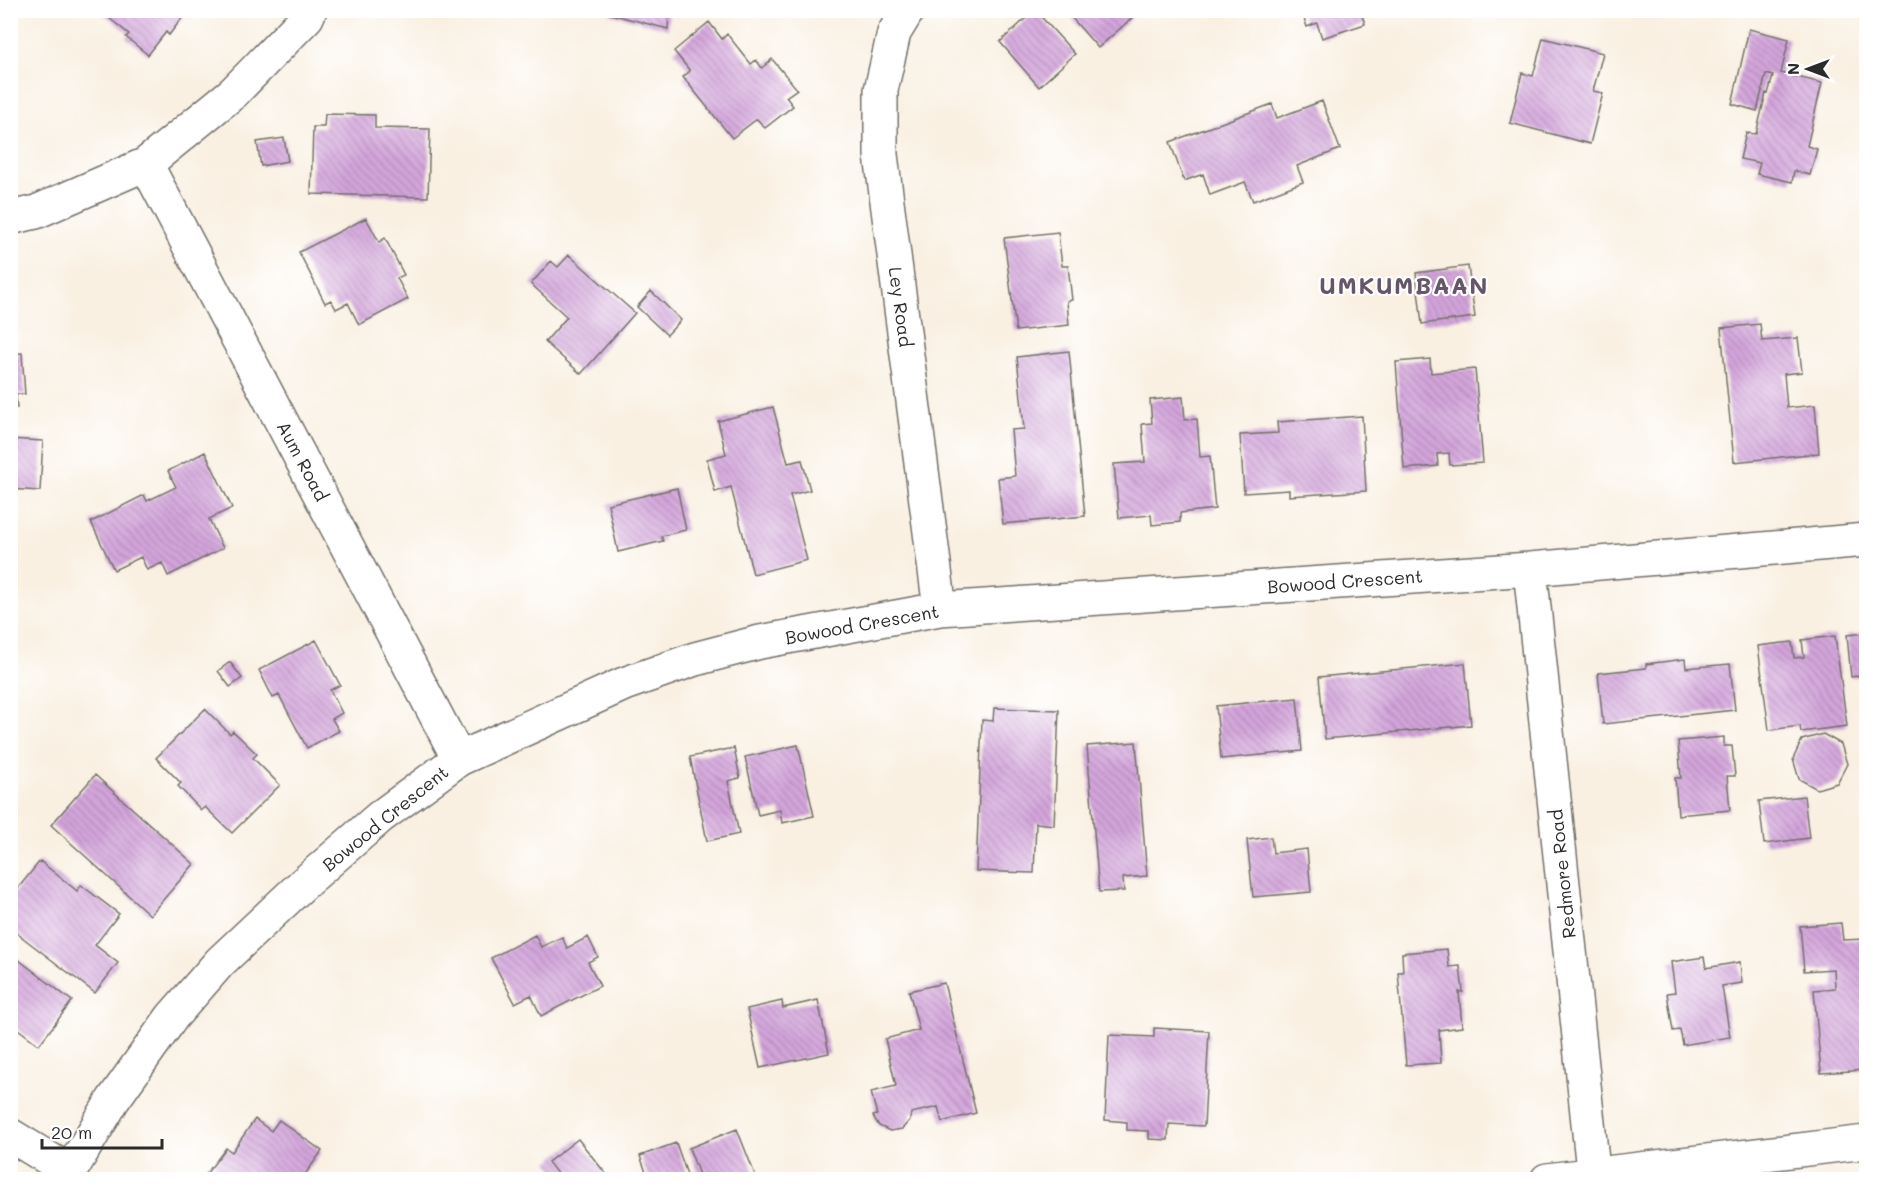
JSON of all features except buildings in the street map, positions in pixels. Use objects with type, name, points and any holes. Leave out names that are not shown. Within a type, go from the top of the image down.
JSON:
[{"type":"street","points":[[10,218],[36,212],[146,164],[233,93],[307,17],[310,10]]},
{"type":"street","name":"Ley Road","points":[[908,10],[894,33],[881,90],[881,154],[940,609]]},
{"type":"street","name":"Aum Road","points":[[146,164],[459,759]]},
{"type":"street","name":"Bowood Crescent","points":[[67,1175],[113,1100],[172,1017],[220,962],[302,885],[380,817],[459,759],[624,684],[695,660],[760,642],[940,609],[1530,569],[1866,540]]},
{"type":"street","name":"Redmore Road","points":[[1530,569],[1594,1177]]},
{"type":"street","points":[[10,1135],[67,1175]]},
{"type":"street","points":[[1547,1179],[1594,1177],[1866,1142]]},
{"type":"district","name":"UMKUMBAAN","points":[[1404,284]]}]
